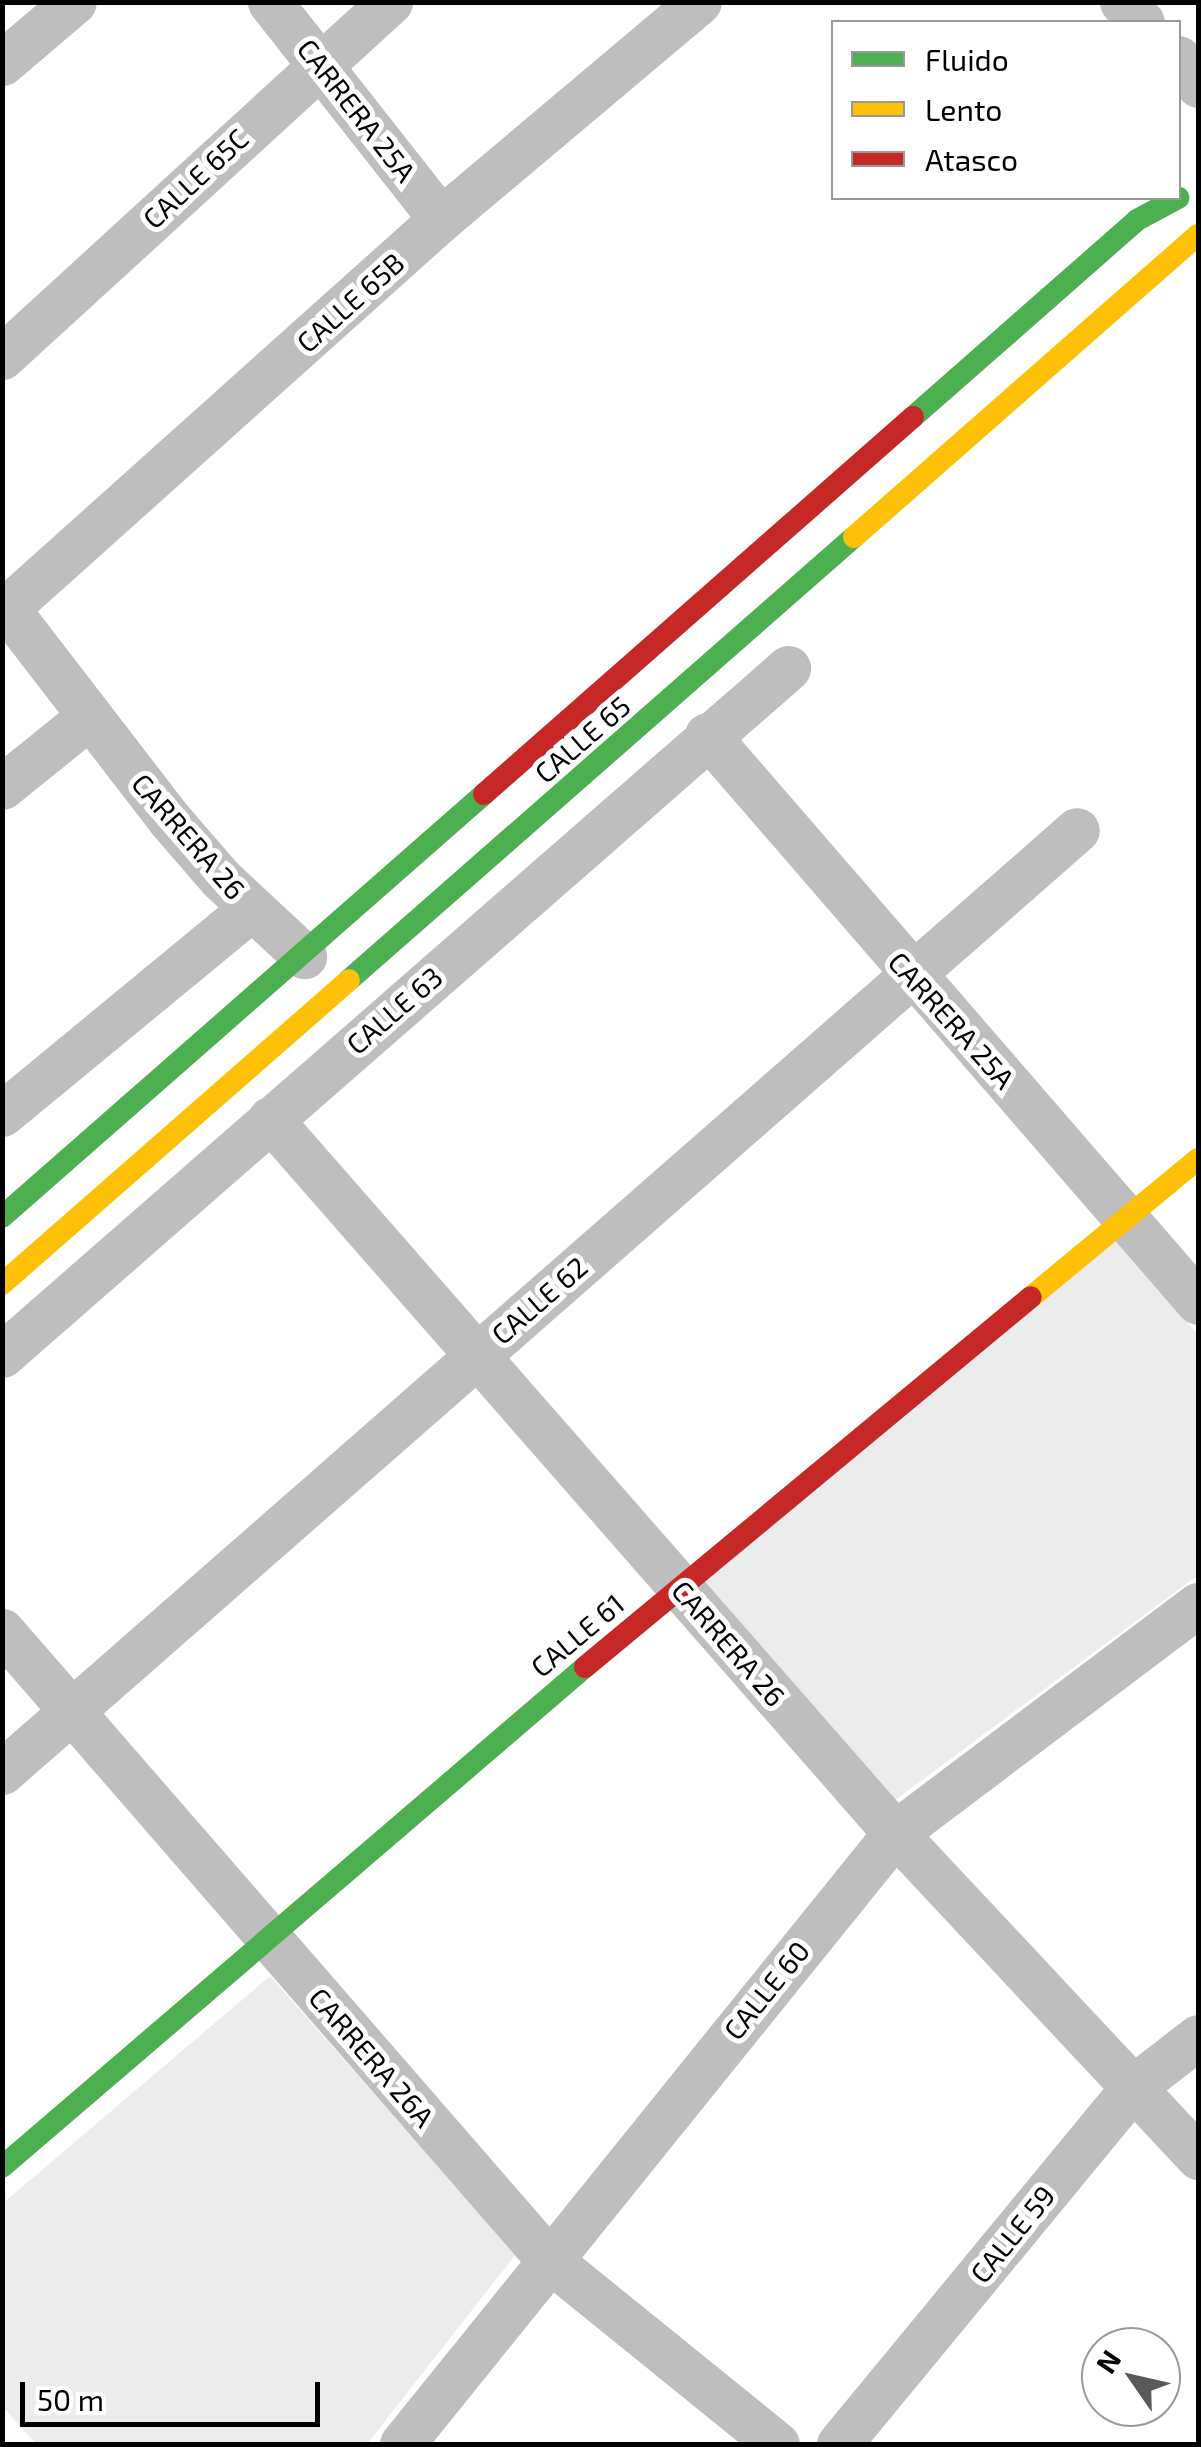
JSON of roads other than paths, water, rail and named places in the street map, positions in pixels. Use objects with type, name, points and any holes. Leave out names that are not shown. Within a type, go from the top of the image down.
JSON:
[{"type":"street","points":[[2,63],[74,2]]},
{"type":"street","name":"CARRERA 25A","points":[[270,2],[321,61],[441,219]]},
{"type":"street","name":"CALLE 65C","points":[[2,356],[390,2]]},
{"type":"street","name":"CALLE 65B","points":[[5,605],[441,219],[699,2]]},
{"type":"street","points":[[1122,2],[1140,20]]},
{"type":"street","points":[[1181,62],[1198,85]]},
{"type":"street","name":"CALLE 65","points":[[2,1217],[304,956],[1137,220],[1173,200]]},
{"type":"street","name":"CALLE 65","points":[[2,1284],[1198,236]]},
{"type":"street","name":"CARRERA 26","points":[[2,1114],[251,908],[170,820],[5,605]]},
{"type":"street","name":"CALLE 63","points":[[2,1355],[788,668]]},
{"type":"street","points":[[2,787],[90,716]]},
{"type":"street","name":"CARRERA 25A","points":[[708,735],[910,974],[1126,1214],[1198,1302]]},
{"type":"street","name":"CALLE 62","points":[[2,1772],[1077,830]]},
{"type":"street","points":[[251,908],[304,956]]},
{"type":"street","name":"CARRERA 26","points":[[270,1120],[895,1833],[1198,2157]]},
{"type":"street","name":"CALLE 61","points":[[2,2167],[266,1936],[680,1587],[1126,1214],[1198,1159]]},
{"type":"street","name":"CALLE 60","points":[[402,2444],[547,2258],[895,1833],[1198,1605]]},
{"type":"street","name":"CARRERA 26A","points":[[2,1630],[547,2258],[778,2444]]},
{"type":"street","name":"CALLE 59","points":[[839,2444],[1132,2088],[1198,2037]]}]
